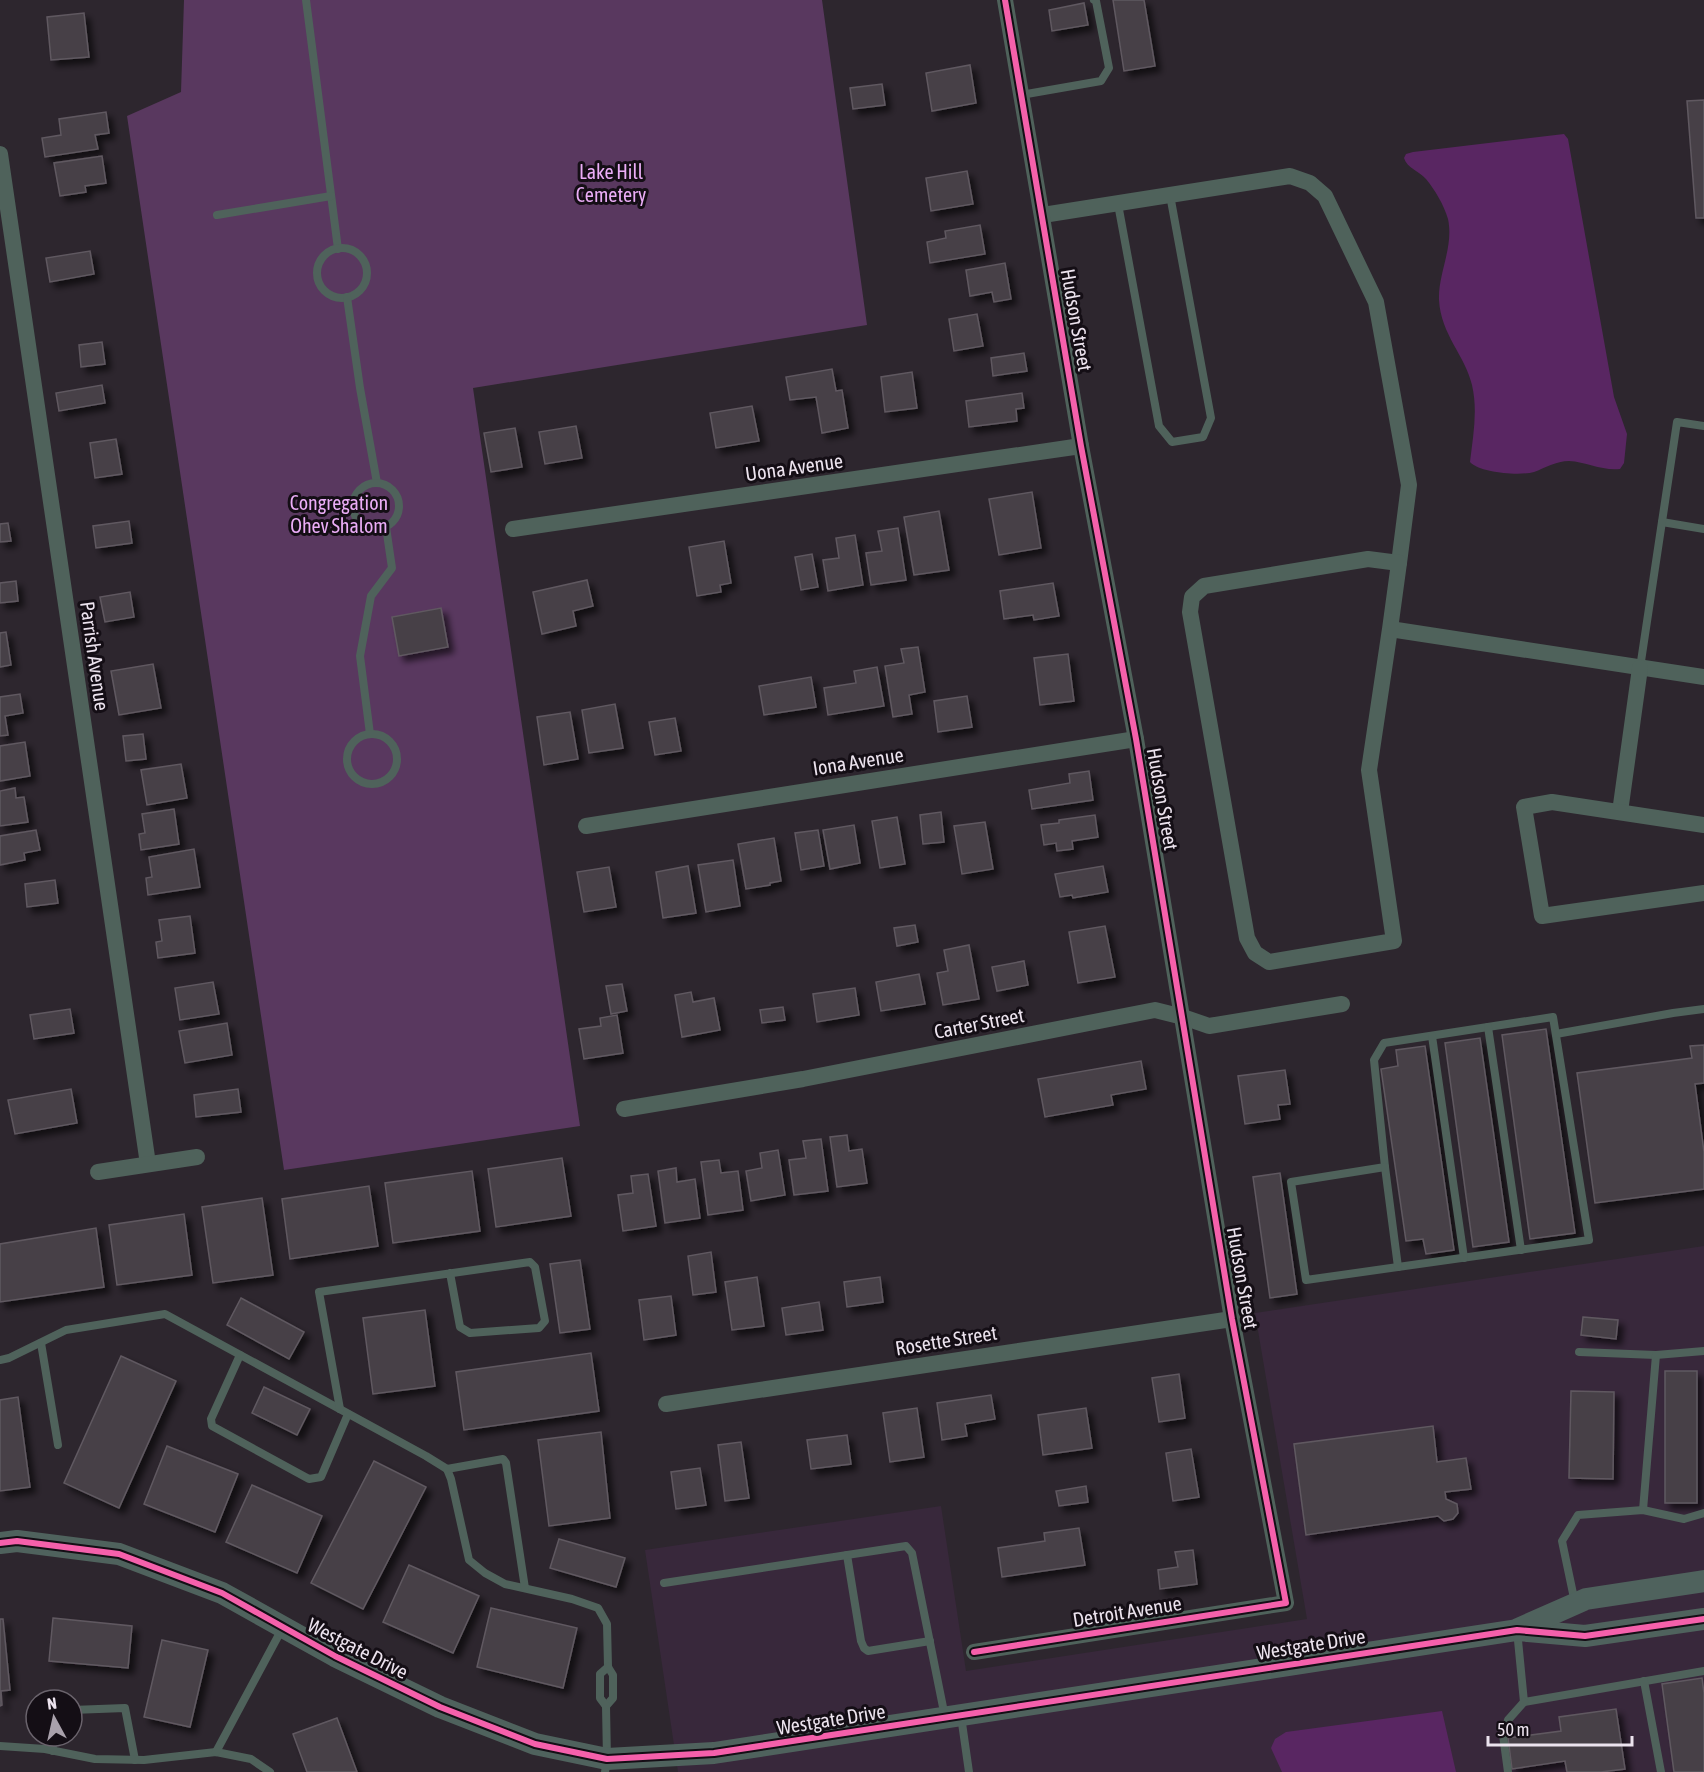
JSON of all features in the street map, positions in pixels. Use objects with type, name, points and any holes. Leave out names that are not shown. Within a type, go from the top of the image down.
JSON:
[{"type":"street","name":"Hudson Street","points":[[1005,0],[1082,446],[1136,739],[1232,1318],[1286,1603]]},
{"type":"street","name":"Parrish Avenue","points":[[0,154],[148,1164]]},
{"type":"street","points":[[1042,215],[1290,176],[1311,183],[1325,196],[1376,303],[1409,485],[1400,563],[1369,770],[1394,941],[1269,962],[1255,953],[1247,939],[1190,612],[1192,597],[1204,586],[1368,559],[1400,563]]},
{"type":"street","name":"Uona Avenue","points":[[513,529],[1082,446]]},
{"type":"street","points":[[1390,629],[1704,677]]},
{"type":"street","points":[[1620,812],[1640,668]]},
{"type":"street","name":"Iona Avenue","points":[[586,826],[1136,739]]},
{"type":"street","points":[[1704,825],[1552,802],[1524,807],[1542,916],[1704,893]]},
{"type":"street","name":"Carter Street","points":[[624,1109],[803,1078],[1155,1010],[1209,1026],[1342,1004]]},
{"type":"street","points":[[98,1172],[197,1157]]},
{"type":"street","name":"Rosette Street","points":[[666,1404],[1232,1318]]},
{"type":"street","name":"Westgate Drive","points":[[0,1543],[17,1541],[118,1554],[222,1593],[335,1656],[440,1707],[535,1744],[606,1765],[714,1753],[1517,1630],[1585,1636],[1704,1619]]},
{"type":"street","name":"Westgate Drive","points":[[1517,1630],[1586,1599],[1704,1581]]},
{"type":"street","name":"Detroit Avenue","points":[[974,1652],[1286,1603]]},
{"type":"lane","points":[[306,0],[338,249]]},
{"type":"lane","points":[[1021,95],[1101,81],[1109,68],[1094,0]]},
{"type":"lane","points":[[1118,204],[1159,426],[1172,442],[1203,437],[1211,418],[1170,195]]},
{"type":"lane","points":[[218,215],[331,196]]},
{"type":"lane","points":[[346,248],[354,251],[364,262],[367,270],[363,286],[358,292],[347,297],[327,294],[321,288],[318,280],[316,272],[318,264],[330,251],[346,248]]},
{"type":"lane","points":[[347,297],[377,483]]},
{"type":"lane","points":[[1640,668],[1677,422],[1704,426]]},
{"type":"lane","points":[[377,483],[385,485],[396,494],[399,502],[397,516],[386,527],[371,528],[364,525],[355,514],[353,507],[358,493],[363,488],[377,483]]},
{"type":"lane","points":[[1662,522],[1704,529]]},
{"type":"lane","points":[[370,734],[360,656],[371,597],[392,568],[386,527]]},
{"type":"lane","points":[[370,734],[386,739],[392,745],[397,761],[390,776],[383,782],[375,784],[366,784],[352,776],[346,761],[350,746],[362,736],[370,734]]},
{"type":"lane","points":[[1556,1034],[1704,1009]]},
{"type":"lane","points":[[1385,1167],[1291,1182],[1306,1280],[1521,1250],[1589,1240],[1552,1017],[1383,1043],[1374,1060],[1398,1267]]},
{"type":"lane","points":[[1488,1027],[1521,1250]]},
{"type":"lane","points":[[1432,1036],[1464,1258]]},
{"type":"lane","points":[[240,1355],[211,1419],[212,1426],[309,1479],[321,1477],[344,1411],[319,1292],[450,1273],[530,1262],[535,1267],[545,1321],[539,1328],[470,1333],[460,1327],[450,1273]]},
{"type":"lane","points":[[0,1360],[9,1358],[66,1330],[165,1314],[447,1469],[469,1560],[485,1573],[505,1584],[572,1599],[598,1608],[607,1624],[608,1667],[600,1674],[600,1698],[606,1706],[606,1765]]},
{"type":"lane","points":[[41,1343],[58,1445]]},
{"type":"lane","points":[[1579,1352],[1656,1355],[1704,1351]]},
{"type":"lane","points":[[1643,1510],[1656,1355]]},
{"type":"lane","points":[[447,1469],[503,1459],[506,1463],[525,1588]]},
{"type":"lane","points":[[1575,1604],[1562,1541],[1578,1515],[1643,1510],[1684,1519],[1704,1513]]},
{"type":"lane","points":[[664,1583],[906,1546],[912,1553],[930,1641],[969,1772]]},
{"type":"lane","points":[[847,1555],[864,1648],[868,1652],[930,1641]]},
{"type":"lane","points":[[216,1752],[283,1627]]},
{"type":"lane","points":[[1517,1630],[1524,1702]]},
{"type":"lane","points":[[1508,1772],[1503,1735],[1508,1720],[1524,1702],[1704,1671]]},
{"type":"lane","points":[[1644,1681],[1661,1772]]},
{"type":"lane","points":[[84,1710],[125,1708],[135,1760]]},
{"type":"lane","points":[[0,1746],[53,1751],[95,1759],[135,1760],[216,1752],[251,1759],[270,1772]]},
{"type":"shaded area","points":[[1564,134],[1568,139],[1614,397],[1627,434],[1624,463],[1620,469],[1607,469],[1564,461],[1528,473],[1482,469],[1470,462],[1475,414],[1472,385],[1469,374],[1444,324],[1439,300],[1448,250],[1448,219],[1442,203],[1429,183],[1404,158],[1406,154],[1413,152]]},
{"type":"shaded area","points":[[1704,1246],[1704,1772],[678,1772],[645,1550],[941,1506],[966,1671],[1307,1619],[1255,1313]]},
{"type":"shaded area","points":[[1442,1711],[1456,1772],[1282,1772],[1271,1748],[1275,1739],[1286,1732]]},
{"type":"green space","name":"Congregation Ohev Shalom","points":[[184,0],[822,0],[867,325],[473,388],[580,1126],[284,1170],[127,116],[181,92]]},
{"type":"building","points":[[1113,0],[1144,0],[1155,66],[1124,71]]},
{"type":"building","points":[[1084,3],[1088,25],[1052,31],[1049,10]]},
{"type":"building","points":[[84,13],[89,57],[51,60],[47,17]]},
{"type":"building","points":[[970,65],[976,103],[932,111],[926,73]]},
{"type":"building","points":[[882,84],[885,105],[853,109],[850,88]]},
{"type":"building","points":[[1704,100],[1704,218],[1696,218],[1687,101]]},
{"type":"building","points":[[106,112],[109,133],[95,135],[98,149],[45,157],[42,138],[61,135],[59,119]]},
{"type":"building","points":[[102,156],[106,183],[85,186],[86,192],[60,196],[54,163]]},
{"type":"building","points":[[967,171],[973,204],[931,211],[926,178]]},
{"type":"building","points":[[980,225],[985,254],[930,263],[927,242],[946,238],[945,231]]},
{"type":"building","points":[[90,251],[94,274],[50,282],[46,258]]},
{"type":"building","points":[[1005,263],[1011,299],[994,302],[992,292],[970,296],[966,270]]},
{"type":"building","points":[[977,314],[983,346],[954,351],[949,319]]},
{"type":"building","points":[[102,342],[105,364],[81,367],[79,345]]},
{"type":"building","points":[[1024,353],[1027,371],[993,376],[991,358]]},
{"type":"building","points":[[832,369],[836,391],[842,390],[848,428],[822,433],[816,397],[790,400],[786,377]]},
{"type":"building","points":[[912,372],[917,408],[885,412],[881,377]]},
{"type":"building","points":[[102,385],[105,403],[59,411],[56,393]]},
{"type":"building","points":[[1022,393],[1024,408],[1016,409],[1017,421],[969,427],[966,401]]},
{"type":"building","points":[[752,406],[759,441],[716,448],[710,413]]},
{"type":"building","points":[[576,426],[582,458],[545,464],[539,432]]},
{"type":"building","points":[[515,428],[522,467],[491,472],[484,433]]},
{"type":"building","points":[[116,439],[122,474],[95,478],[90,443]]},
{"type":"building","points":[[1032,492],[1041,548],[999,555],[989,499]]},
{"type":"building","points":[[939,511],[949,570],[914,575],[904,517]]},
{"type":"building","points":[[129,521],[132,543],[96,548],[93,526]]},
{"type":"building","points":[[8,523],[11,541],[0,542],[0,524]]},
{"type":"building","points":[[898,528],[906,580],[871,585],[866,553],[882,551],[878,531]]},
{"type":"building","points":[[855,535],[863,585],[828,591],[823,560],[839,558],[836,538]]},
{"type":"building","points":[[724,541],[731,583],[720,585],[721,592],[697,596],[689,547]]},
{"type":"building","points":[[812,554],[818,587],[801,590],[795,557]]},
{"type":"building","points":[[587,580],[593,606],[573,611],[576,626],[542,634],[533,592]]},
{"type":"building","points":[[16,581],[18,601],[0,603],[0,583]]},
{"type":"building","points":[[1053,583],[1059,616],[1034,620],[1033,615],[1004,619],[1000,591]]},
{"type":"building","points":[[130,592],[134,617],[105,622],[100,597]]},
{"type":"building","points":[[441,608],[448,647],[399,656],[392,617]]},
{"type":"building","points":[[6,632],[11,665],[0,667],[0,633]]},
{"type":"building","points":[[918,647],[925,692],[909,695],[912,714],[893,717],[885,666],[904,663],[901,649]]},
{"type":"building","points":[[1068,654],[1074,701],[1040,705],[1034,658]]},
{"type":"building","points":[[153,664],[161,708],[119,715],[111,671]]},
{"type":"building","points":[[877,667],[884,706],[828,715],[824,688],[856,683],[854,671]]},
{"type":"building","points":[[811,677],[816,707],[764,715],[759,686]]},
{"type":"building","points":[[20,694],[23,713],[5,716],[8,735],[0,736],[0,697]]},
{"type":"building","points":[[967,696],[972,727],[938,732],[934,701]]},
{"type":"building","points":[[615,704],[623,748],[589,753],[582,710]]},
{"type":"building","points":[[570,712],[578,759],[544,765],[537,717]]},
{"type":"building","points":[[675,718],[681,751],[655,755],[649,722]]},
{"type":"building","points":[[143,734],[146,759],[126,761],[123,736]]},
{"type":"building","points":[[25,742],[30,776],[0,781],[0,746]]},
{"type":"building","points":[[181,764],[187,798],[147,805],[141,770]]},
{"type":"building","points":[[1089,771],[1093,800],[1032,809],[1029,790],[1070,783],[1069,774]]},
{"type":"building","points":[[15,788],[16,798],[24,797],[28,822],[0,826],[0,791]]},
{"type":"building","points":[[174,809],[179,844],[141,850],[139,834],[145,833],[142,814]]},
{"type":"building","points":[[941,812],[944,842],[923,844],[920,815]]},
{"type":"building","points":[[1095,815],[1098,837],[1072,841],[1073,849],[1057,851],[1056,843],[1044,845],[1041,825]]},
{"type":"building","points":[[897,817],[905,864],[880,868],[872,821]]},
{"type":"building","points":[[985,822],[993,869],[962,874],[954,826]]},
{"type":"building","points":[[854,825],[860,863],[830,869],[823,830]]},
{"type":"building","points":[[36,830],[40,850],[24,853],[25,860],[0,865],[0,836]]},
{"type":"building","points":[[818,830],[824,866],[801,870],[795,833]]},
{"type":"building","points":[[774,838],[781,881],[746,889],[738,844]]},
{"type":"building","points":[[194,849],[200,887],[148,895],[146,878],[152,877],[149,857]]},
{"type":"building","points":[[733,860],[740,906],[706,912],[698,865]]},
{"type":"building","points":[[688,866],[696,913],[663,918],[656,872]]},
{"type":"building","points":[[1103,866],[1108,892],[1073,898],[1072,895],[1060,897],[1055,874]]},
{"type":"building","points":[[609,867],[616,907],[584,912],[577,872]]},
{"type":"building","points":[[55,880],[58,903],[27,907],[25,884]]},
{"type":"building","points":[[190,916],[195,953],[158,958],[156,942],[162,941],[159,920]]},
{"type":"building","points":[[915,925],[918,942],[897,946],[894,928]]},
{"type":"building","points":[[1105,926],[1115,977],[1078,983],[1069,932]]},
{"type":"building","points":[[969,945],[979,999],[943,1005],[937,973],[948,971],[944,950]]},
{"type":"building","points":[[1024,961],[1028,985],[997,991],[992,967]]},
{"type":"building","points":[[919,974],[925,1004],[881,1011],[876,982]]},
{"type":"building","points":[[213,982],[219,1014],[180,1020],[175,988]]},
{"type":"building","points":[[622,984],[627,1011],[611,1014],[606,986]]},
{"type":"building","points":[[855,988],[859,1015],[817,1022],[813,994]]},
{"type":"building","points":[[691,992],[693,1002],[714,998],[720,1030],[682,1037],[675,995]]},
{"type":"building","points":[[783,1007],[785,1020],[762,1023],[760,1010]]},
{"type":"building","points":[[70,1009],[74,1033],[34,1039],[30,1015]]},
{"type":"building","points":[[617,1015],[623,1053],[584,1059],[579,1029],[601,1026],[600,1018]]},
{"type":"building","points":[[227,1023],[232,1055],[185,1063],[179,1031]]},
{"type":"building","points":[[1546,1029],[1575,1233],[1530,1239],[1502,1035]]},
{"type":"building","points":[[1480,1038],[1509,1242],[1473,1247],[1445,1043]]},
{"type":"building","points":[[1704,1045],[1704,1083],[1695,1084],[1704,1152],[1704,1189],[1595,1203],[1577,1073],[1692,1058],[1690,1046]]},
{"type":"building","points":[[1425,1046],[1454,1250],[1426,1254],[1423,1239],[1406,1241],[1381,1069],[1398,1066],[1396,1050]]},
{"type":"building","points":[[1141,1061],[1146,1089],[1111,1095],[1113,1105],[1045,1117],[1038,1079]]},
{"type":"building","points":[[1285,1070],[1290,1104],[1278,1105],[1280,1119],[1245,1124],[1238,1076]]},
{"type":"building","points":[[71,1089],[77,1123],[15,1134],[8,1100]]},
{"type":"building","points":[[238,1089],[241,1112],[196,1117],[194,1095]]},
{"type":"building","points":[[847,1135],[849,1151],[862,1149],[867,1183],[837,1187],[830,1137]]},
{"type":"building","points":[[821,1139],[828,1191],[794,1195],[789,1160],[806,1158],[803,1141]]},
{"type":"building","points":[[778,1150],[785,1195],[751,1201],[746,1171],[762,1168],[760,1153]]},
{"type":"building","points":[[562,1158],[571,1216],[496,1227],[488,1169]]},
{"type":"building","points":[[719,1160],[721,1173],[738,1171],[743,1210],[708,1215],[701,1162]]},
{"type":"building","points":[[676,1168],[677,1182],[695,1179],[700,1218],[665,1223],[658,1171]]},
{"type":"building","points":[[472,1171],[480,1231],[393,1243],[385,1183]]},
{"type":"building","points":[[1280,1173],[1297,1294],[1270,1298],[1253,1177]]},
{"type":"building","points":[[648,1174],[656,1226],[623,1231],[618,1195],[633,1193],[631,1176]]},
{"type":"building","points":[[369,1186],[378,1246],[290,1259],[282,1199]]},
{"type":"building","points":[[262,1198],[273,1275],[213,1283],[202,1207]]},
{"type":"building","points":[[184,1214],[192,1275],[117,1285],[109,1225]]},
{"type":"building","points":[[96,1228],[104,1287],[0,1302],[0,1244]]},
{"type":"building","points":[[711,1252],[716,1292],[693,1295],[688,1256]]},
{"type":"building","points":[[580,1260],[590,1329],[560,1333],[550,1264]]},
{"type":"building","points":[[757,1277],[764,1326],[732,1330],[725,1282]]},
{"type":"building","points":[[880,1277],[883,1302],[847,1307],[844,1282]]},
{"type":"building","points":[[671,1296],[676,1335],[644,1340],[639,1300]]},
{"type":"building","points":[[241,1298],[304,1332],[289,1359],[227,1325]]},
{"type":"building","points":[[819,1302],[823,1330],[786,1335],[782,1308]]},
{"type":"building","points":[[425,1310],[435,1386],[373,1394],[363,1318]]},
{"type":"building","points":[[1583,1317],[1618,1320],[1616,1339],[1581,1335]]},
{"type":"building","points":[[591,1353],[599,1411],[464,1430],[456,1372]]},
{"type":"building","points":[[121,1356],[176,1381],[119,1508],[64,1483]]},
{"type":"building","points":[[1665,1371],[1697,1371],[1697,1503],[1665,1503]]},
{"type":"building","points":[[1179,1374],[1185,1418],[1159,1422],[1152,1378]]},
{"type":"building","points":[[264,1387],[310,1409],[297,1435],[252,1413]]},
{"type":"building","points":[[1571,1391],[1614,1392],[1613,1479],[1569,1478]]},
{"type":"building","points":[[991,1395],[995,1419],[965,1424],[967,1436],[942,1440],[937,1403]]},
{"type":"building","points":[[18,1397],[30,1487],[0,1491],[0,1400]]},
{"type":"building","points":[[917,1408],[924,1457],[890,1462],[883,1413]]},
{"type":"building","points":[[1086,1408],[1092,1448],[1043,1455],[1038,1415]]},
{"type":"building","points":[[1433,1426],[1437,1462],[1466,1458],[1471,1489],[1445,1492],[1446,1499],[1457,1504],[1458,1513],[1453,1519],[1444,1521],[1438,1516],[1306,1535],[1294,1444]]},
{"type":"building","points":[[601,1432],[610,1518],[549,1526],[538,1440]]},
{"type":"building","points":[[847,1435],[851,1464],[811,1469],[807,1440]]},
{"type":"building","points":[[741,1442],[749,1498],[725,1501],[718,1445]]},
{"type":"building","points":[[167,1446],[238,1474],[215,1532],[144,1504]]},
{"type":"building","points":[[1191,1449],[1199,1497],[1173,1501],[1166,1453]]},
{"type":"building","points":[[374,1461],[426,1487],[363,1609],[311,1583]]},
{"type":"building","points":[[700,1468],[706,1505],[676,1509],[671,1472]]},
{"type":"building","points":[[252,1485],[322,1516],[297,1573],[226,1542]]},
{"type":"building","points":[[1086,1486],[1088,1502],[1059,1506],[1056,1491]]},
{"type":"building","points":[[1079,1528],[1085,1565],[1002,1577],[998,1548],[1045,1541],[1044,1533]]},
{"type":"building","points":[[559,1539],[625,1558],[616,1587],[550,1568]]},
{"type":"building","points":[[1193,1550],[1197,1584],[1160,1589],[1158,1570],[1178,1567],[1175,1552]]},
{"type":"building","points":[[409,1565],[479,1596],[453,1653],[383,1622]]},
{"type":"building","points":[[491,1608],[577,1628],[563,1688],[477,1667]]},
{"type":"building","points":[[53,1618],[132,1626],[128,1668],[49,1661]]},
{"type":"building","points":[[0,1619],[3,1619],[10,1690],[1,1691],[2,1705],[0,1706]]},
{"type":"building","points":[[162,1640],[208,1650],[190,1727],[144,1717]]},
{"type":"building","points":[[1702,1678],[1704,1772],[1674,1772],[1662,1684]]},
{"type":"building","points":[[1616,1709],[1625,1769],[1567,1772],[1565,1761],[1512,1769],[1508,1738],[1561,1731],[1559,1717]]},
{"type":"building","points":[[337,1718],[357,1772],[307,1772],[293,1734]]},
{"type":"cycle path","points":[[974,1652],[1286,1603],[1232,1319],[1136,739],[1081,446],[1005,0]]},
{"type":"cycle path","points":[[0,1543],[17,1541],[119,1554],[222,1593],[335,1656],[440,1707],[535,1744],[607,1759],[714,1753],[1517,1630],[1585,1636],[1704,1619]]},
{"type":"park label","name":"Lake Hill Cemetery","points":[[611,182]]}]
